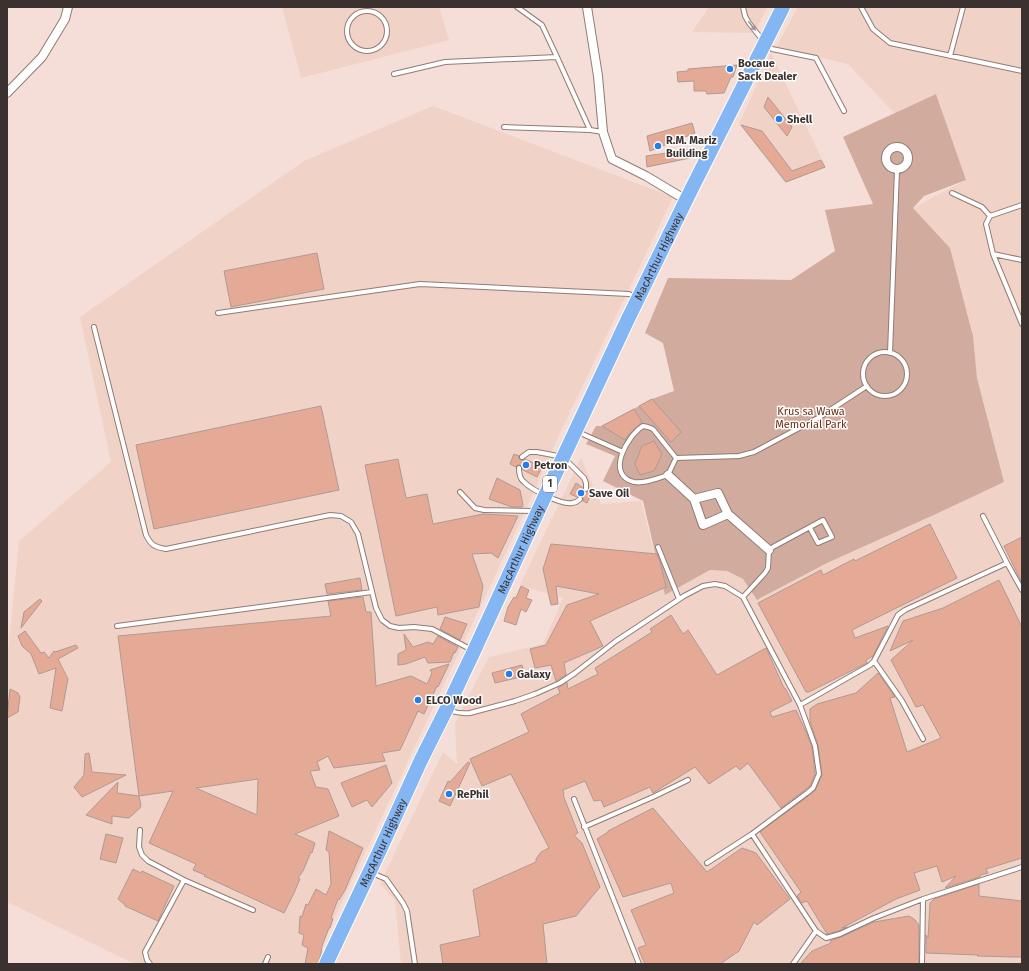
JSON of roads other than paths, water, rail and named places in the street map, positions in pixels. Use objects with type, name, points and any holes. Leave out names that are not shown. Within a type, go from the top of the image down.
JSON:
[{"type":"highway","name":"MacArthur Highway","points":[[326,964],[421,760],[474,651],[638,298],[782,7]]},
{"type":"street","points":[[7,93],[42,57],[65,19],[68,7]]},
{"type":"street","points":[[587,7],[598,76],[603,132],[612,159],[646,176],[686,200]]},
{"type":"street","points":[[668,475],[694,499],[702,525],[728,514]]},
{"type":"street","points":[[694,499],[718,493],[728,514],[769,550]]},
{"type":"lane","points":[[517,7],[542,25],[590,130]]},
{"type":"lane","points":[[743,7],[747,20],[764,42],[772,49],[816,58],[844,111]]},
{"type":"lane","points":[[861,7],[874,29],[890,43],[1022,71]]},
{"type":"lane","points":[[950,56],[963,7]]},
{"type":"lane","points":[[362,9],[377,13],[386,23],[387,30],[385,40],[381,46],[375,50],[368,51],[358,49],[348,38],[347,31],[350,21],[362,9]]},
{"type":"lane","points":[[394,74],[445,62],[556,57]]},
{"type":"lane","points":[[504,127],[590,130],[603,132]]},
{"type":"lane","points":[[890,353],[897,170]]},
{"type":"lane","points":[[952,193],[982,207],[990,216]]},
{"type":"lane","points":[[1022,205],[990,216],[986,224],[993,254],[1022,324]]},
{"type":"lane","points":[[993,254],[1022,260]]},
{"type":"lane","points":[[218,313],[420,284],[629,294],[638,298]]},
{"type":"lane","points":[[94,327],[146,534],[150,542],[156,548],[166,550],[330,515],[341,516],[352,522],[358,534],[376,608],[382,620],[390,626],[399,628],[414,627],[432,629],[474,651]]},
{"type":"lane","points":[[884,352],[890,353],[899,357],[904,362],[907,371],[907,378],[900,391],[888,396],[881,396],[874,393],[867,386],[864,372],[866,364],[869,359],[875,355],[884,352]]},
{"type":"lane","points":[[676,458],[739,456],[754,452],[818,418],[867,386]]},
{"type":"lane","points":[[644,426],[653,429],[676,458],[668,475],[642,482],[634,482],[625,478],[620,470],[620,462],[623,452],[632,436],[644,426]]},
{"type":"lane","points":[[576,431],[623,452]]},
{"type":"lane","points":[[522,457],[530,452],[563,457],[584,478],[586,489]]},
{"type":"lane","points":[[519,468],[523,482],[545,496],[572,503],[580,499]]},
{"type":"lane","points":[[460,492],[475,508],[484,510],[538,512]]},
{"type":"lane","points":[[983,516],[1022,590]]},
{"type":"lane","points":[[743,597],[768,568],[769,550],[773,547],[810,528],[822,520],[832,537],[818,543],[810,528]]},
{"type":"lane","points":[[658,547],[680,599]]},
{"type":"lane","points":[[800,705],[870,666],[898,616],[905,610],[1007,564]]},
{"type":"lane","points":[[446,710],[462,714],[470,713],[515,701],[560,683],[616,641],[684,596],[703,586],[715,584],[725,586],[743,597],[800,705],[815,746],[819,774],[813,788],[807,794],[752,834],[707,863]]},
{"type":"lane","points":[[117,626],[372,592]]},
{"type":"lane","points":[[874,661],[902,701],[923,739]]},
{"type":"lane","points":[[584,827],[688,780]]},
{"type":"lane","points":[[574,799],[639,964]]},
{"type":"lane","points":[[140,830],[139,847],[142,855],[148,861],[184,880],[253,910]]},
{"type":"lane","points":[[752,834],[816,931],[826,938],[840,934],[874,918],[923,899],[1022,867]]},
{"type":"lane","points":[[370,872],[386,879],[407,911],[415,964]]},
{"type":"lane","points":[[150,964],[147,960],[145,952],[184,880]]},
{"type":"lane","points":[[922,964],[923,899]]},
{"type":"lane","points":[[793,964],[816,931]]},
{"type":"lane","points":[[265,964],[268,957]]},
{"type":"place","name":"Bocaue Sack Dealer","points":[[730,69]]},
{"type":"place","name":"Shell","points":[[779,119]]},
{"type":"place","name":"R.M. Mariz Building","points":[[658,146]]},
{"type":"place","name":"Petron","points":[[526,465]]},
{"type":"place","name":"Save Oil","points":[[581,493]]},
{"type":"place","name":"Galaxy","points":[[509,674]]},
{"type":"place","name":"ELCO Wood","points":[[418,700]]},
{"type":"place","name":"RePhil","points":[[449,794]]},
{"type":"park label","name":"Krus sa Wawa Memorial Park","points":[[811,417]]}]
